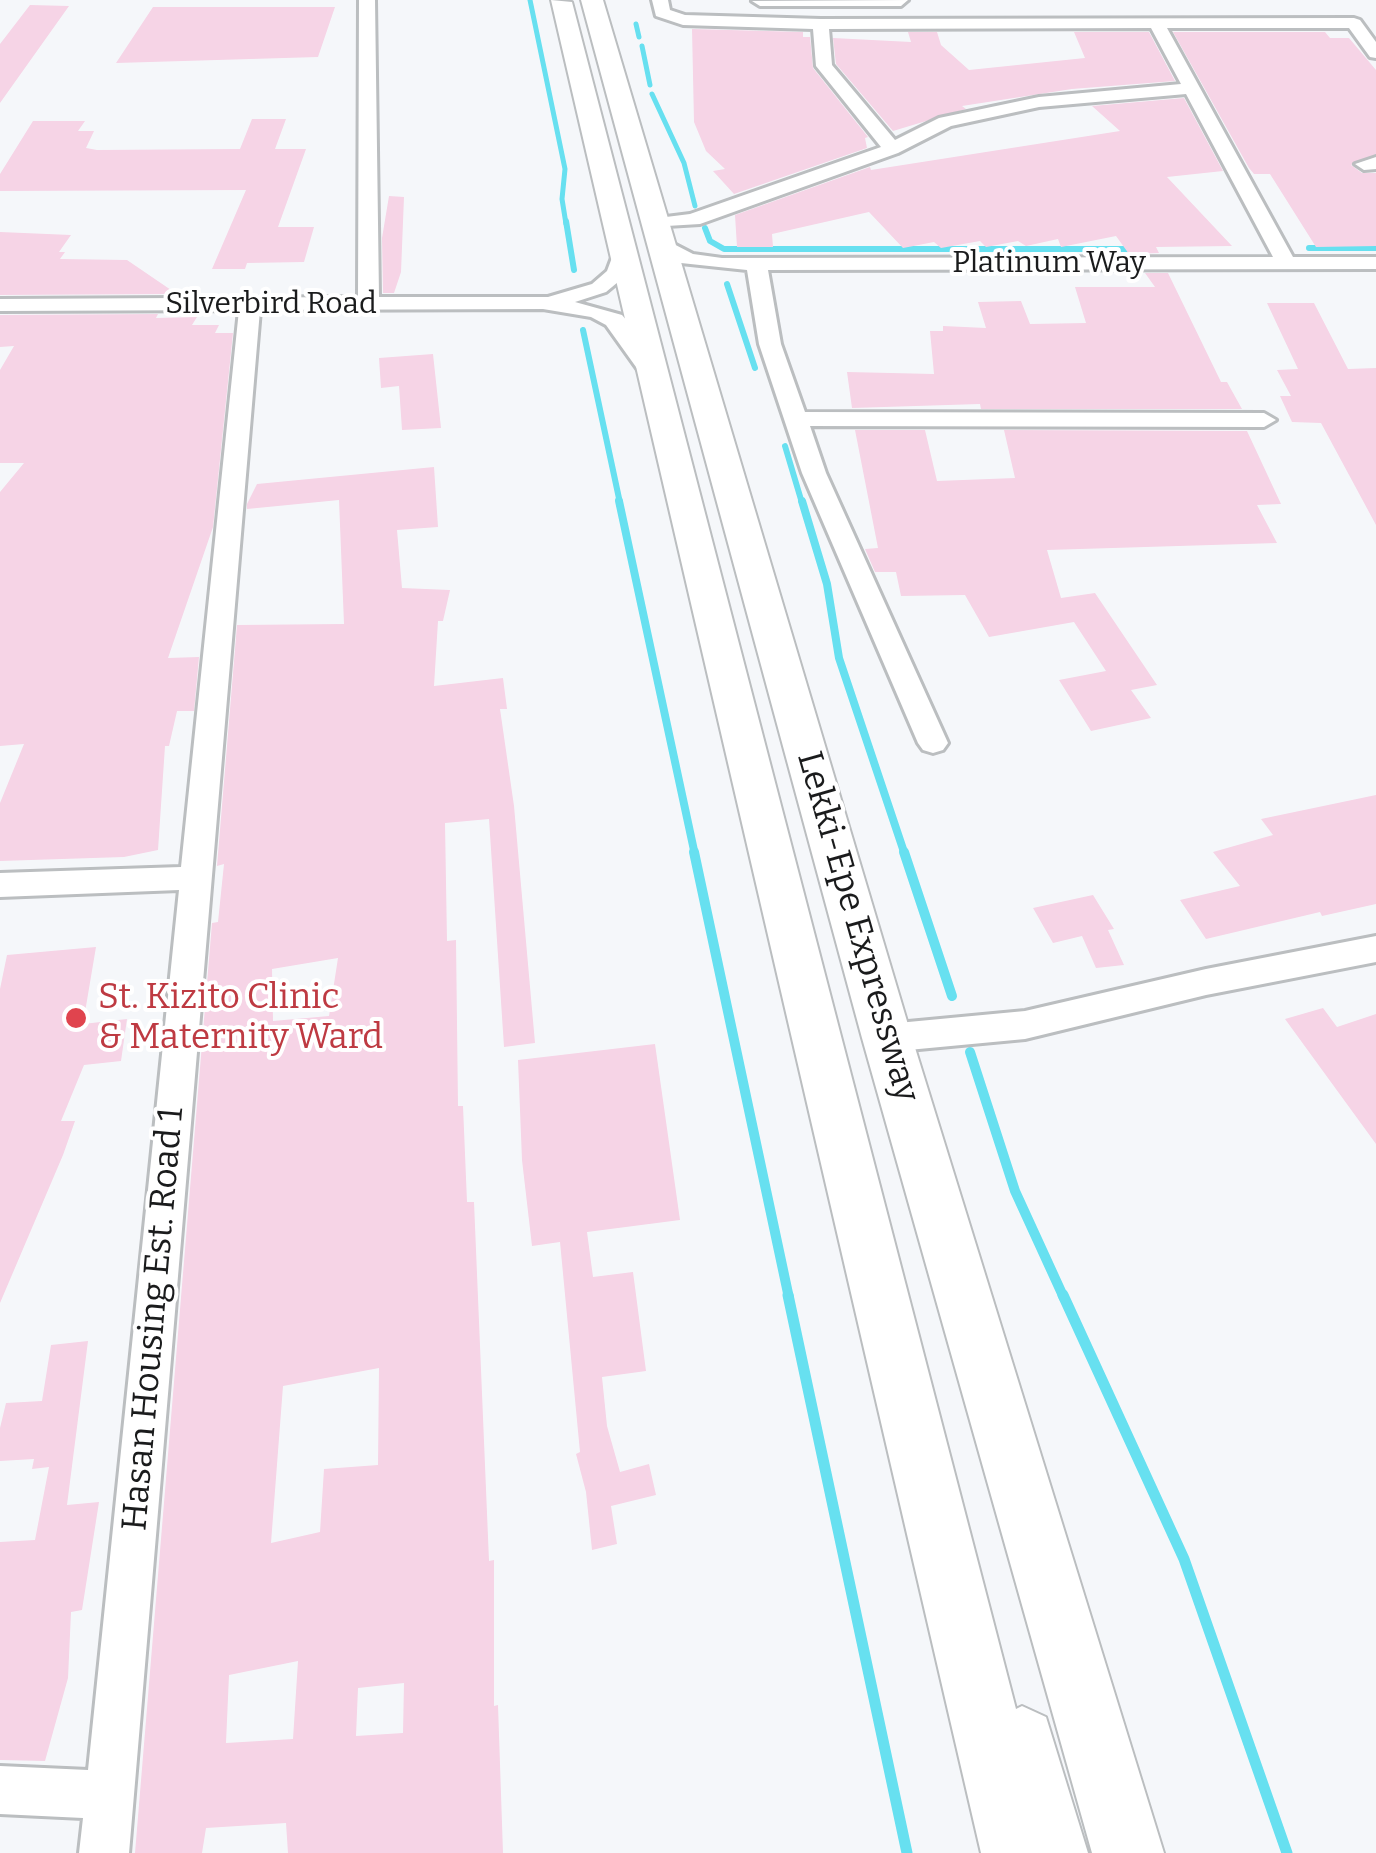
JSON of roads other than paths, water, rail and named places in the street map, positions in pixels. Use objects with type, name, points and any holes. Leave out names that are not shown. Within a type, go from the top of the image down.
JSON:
[{"type":"highway","name":"Lekki-Epe Expressway","points":[[560,0],[1017,1853]]},
{"type":"highway","name":"Lekki-Epe Expressway","points":[[592,0],[888,1038],[1128,1853]]},
{"type":"highway","points":[[929,1501],[999,1656],[1052,1853]]},
{"type":"street","points":[[367,0],[369,305]]},
{"type":"street","points":[[733,1],[922,1]]},
{"type":"street","points":[[1356,16],[1156,24],[821,24],[683,20],[662,13],[666,2],[694,8],[1008,7],[1356,16],[1376,23]]},
{"type":"street","points":[[1356,16],[1376,53]]},
{"type":"street","points":[[821,24],[824,66],[874,132],[892,148]]},
{"type":"street","points":[[1156,24],[1286,263]]},
{"type":"street","points":[[660,234],[892,148],[945,122],[1100,94],[1192,88]]},
{"type":"street","name":"Platinum Way","points":[[660,234],[688,259],[722,264],[1376,263]]},
{"type":"street","points":[[542,304],[599,288],[616,273],[623,252]]},
{"type":"street","points":[[681,307],[686,290],[722,264]]},
{"type":"street","points":[[757,264],[760,302],[770,344],[796,419],[859,581],[933,744]]},
{"type":"street","points":[[542,304],[597,312],[614,320],[635,344],[649,369]]},
{"type":"street","name":"Silverbird Road","points":[[0,305],[542,304]]},
{"type":"street","name":"Hasan Housing Est. Road 1","points":[[104,1853],[250,306]]},
{"type":"street","points":[[796,419],[1019,423],[1074,418],[1264,420]]},
{"type":"street","points":[[0,885],[194,878]]},
{"type":"street","points":[[888,1038],[1025,1024],[1206,982],[1376,949]]},
{"type":"street","points":[[0,1790],[110,1795]]},
{"type":"waterway","points":[[530,0],[565,169],[562,199],[566,224]]},
{"type":"waterway","points":[[636,24],[639,37]]},
{"type":"waterway","points":[[642,46],[650,85]]},
{"type":"waterway","points":[[652,94],[684,163],[695,206]]},
{"type":"waterway","points":[[566,221],[574,270]]},
{"type":"waterway","points":[[705,228],[710,241],[724,249],[1133,249]]},
{"type":"waterway","points":[[1309,248],[1376,248]]},
{"type":"waterway","points":[[727,284],[755,368]]},
{"type":"waterway","points":[[583,330],[620,503]]},
{"type":"waterway","points":[[785,446],[802,503]]},
{"type":"waterway","points":[[619,501],[695,855]]},
{"type":"waterway","points":[[802,501],[827,584],[839,658],[905,855]]},
{"type":"waterway","points":[[694,852],[789,1298]]},
{"type":"waterway","points":[[905,855],[952,996]]},
{"type":"waterway","points":[[970,1052],[1015,1191],[1064,1298]]},
{"type":"waterway","points":[[788,1295],[907,1853]]},
{"type":"waterway","points":[[1063,1295],[1184,1559],[1287,1853]]},
{"type":"place","name":"St. Kizito Clinic & Maternity Ward","points":[[76,1018]]}]
